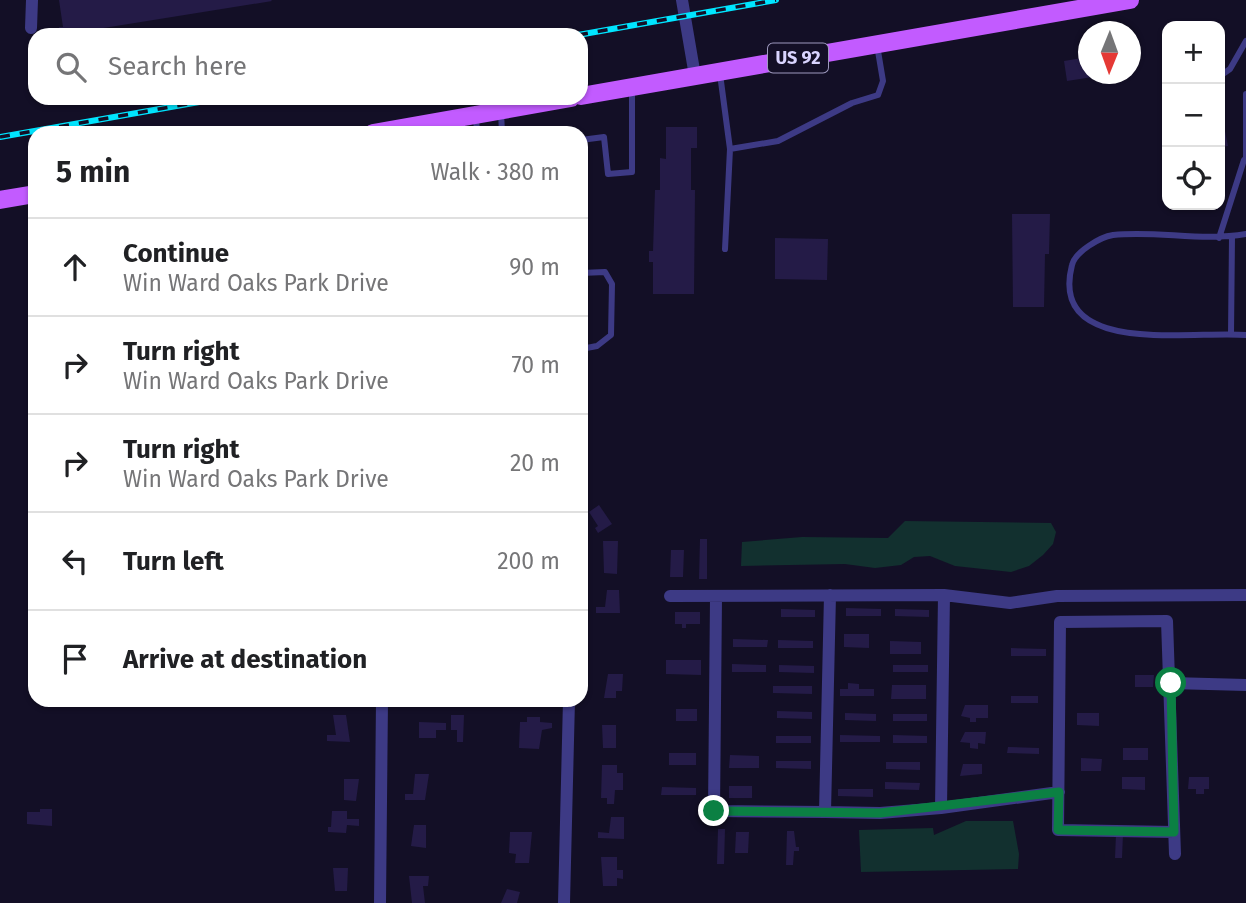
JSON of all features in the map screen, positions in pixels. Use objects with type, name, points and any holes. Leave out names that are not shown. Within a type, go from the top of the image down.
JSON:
[{"type":"main road","name":"US 92","points":[[588,95],[1130,0]]},
{"type":"main road","points":[[416,126],[533,105]]},
{"type":"main road","points":[[0,200],[28,195]]},
{"type":"street","points":[[30,28],[32,0]]},
{"type":"street","points":[[682,0],[695,76]]},
{"type":"street","points":[[825,812],[830,595]]},
{"type":"street","points":[[941,808],[944,595]]},
{"type":"street","points":[[670,596],[716,598],[944,595],[1010,603],[1058,596],[1246,595]]},
{"type":"street","points":[[1058,596],[1058,830],[1174,832]]},
{"type":"street","points":[[1166,596],[1171,683],[1174,854]]},
{"type":"street","points":[[716,598],[714,811],[880,813],[941,808],[1059,792]]},
{"type":"street","points":[[1060,622],[1167,621]]},
{"type":"street","points":[[1171,683],[1246,685]]},
{"type":"street","points":[[380,903],[382,707]]},
{"type":"street","points":[[564,903],[569,707]]},
{"type":"lane","points":[[1225,72],[1230,69],[1246,41]]},
{"type":"lane","points":[[730,149],[778,141],[852,103],[878,95],[883,81],[876,44]]},
{"type":"lane","points":[[720,72],[730,149],[725,249]]},
{"type":"lane","points":[[588,139],[604,137],[608,174],[632,172],[632,88]]},
{"type":"lane","points":[[1219,239],[1245,160],[1246,94]]},
{"type":"lane","points":[[500,111],[501,126]]},
{"type":"lane","points":[[476,115],[477,126]]},
{"type":"lane","points":[[1246,234],[1219,239],[1111,235],[1077,254],[1072,265],[1070,301],[1077,314],[1098,326],[1133,334],[1246,335]]},
{"type":"lane","points":[[1231,237],[1231,334]]},
{"type":"lane","points":[[588,273],[605,272],[612,284],[611,335],[597,346],[588,348]]},
{"type":"green space","points":[[905,521],[1051,523],[1056,532],[1053,544],[1043,555],[1029,566],[1011,572],[955,566],[930,556],[914,557],[901,565],[875,568],[845,564],[741,566],[742,542],[802,537],[888,538]]},
{"type":"green space","points":[[966,821],[1013,821],[1019,854],[1018,869],[861,872],[859,830],[933,828],[934,835]]},
{"type":"building","points":[[59,0],[272,1],[104,28],[59,28],[63,27]]},
{"type":"building","points":[[1078,59],[1078,79],[1067,81],[1064,61]]},
{"type":"building","points":[[666,127],[697,127],[697,148],[691,148],[691,190],[695,190],[694,294],[653,294],[653,262],[649,262],[649,251],[653,251],[655,190],[660,190],[660,158],[666,159]]},
{"type":"building","points":[[1012,214],[1050,214],[1049,254],[1045,254],[1044,307],[1013,307]]},
{"type":"building","points":[[775,238],[828,239],[827,280],[775,279]]},
{"type":"building","points":[[599,505],[612,524],[598,533],[595,528],[598,526],[589,512]]},
{"type":"building","points":[[700,539],[707,539],[707,579],[699,579]]},
{"type":"building","points":[[603,541],[618,541],[617,574],[604,573]]},
{"type":"building","points":[[671,550],[684,550],[683,577],[670,577]]},
{"type":"building","points":[[607,590],[619,590],[620,613],[596,613],[596,607],[605,607]]},
{"type":"building","points":[[846,608],[881,609],[881,616],[846,616]]},
{"type":"building","points":[[781,609],[815,610],[815,617],[781,617]]},
{"type":"building","points":[[895,609],[929,610],[929,617],[895,616]]},
{"type":"building","points":[[675,612],[700,612],[700,624],[686,624],[686,628],[682,628],[682,624],[675,624]]},
{"type":"building","points":[[844,634],[869,634],[869,648],[844,647]]},
{"type":"building","points":[[733,639],[768,640],[767,647],[733,647]]},
{"type":"building","points":[[778,640],[813,641],[813,648],[778,648]]},
{"type":"building","points":[[890,641],[921,642],[921,654],[890,654]]},
{"type":"building","points":[[1011,648],[1046,649],[1046,656],[1011,656]]},
{"type":"building","points":[[666,660],[701,660],[701,675],[666,674]]},
{"type":"building","points":[[732,664],[766,665],[766,672],[732,672]]},
{"type":"building","points":[[779,665],[814,666],[814,673],[779,672]]},
{"type":"building","points":[[893,665],[928,665],[928,672],[893,672]]},
{"type":"building","points":[[608,674],[623,674],[622,691],[616,691],[616,698],[604,698]]},
{"type":"building","points":[[1135,675],[1154,675],[1153,687],[1135,687]]},
{"type":"building","points":[[848,683],[859,684],[859,689],[874,689],[874,696],[840,696],[840,689],[848,689]]},
{"type":"building","points":[[892,685],[926,685],[926,699],[891,699]]},
{"type":"building","points":[[773,686],[812,686],[812,694],[773,693]]},
{"type":"building","points":[[1011,696],[1038,696],[1038,703],[1011,703]]},
{"type":"building","points":[[965,705],[988,705],[988,718],[976,718],[976,722],[970,722],[970,718],[961,716]]},
{"type":"building","points":[[676,709],[697,709],[697,721],[676,721]]},
{"type":"building","points":[[777,711],[812,712],[812,719],[777,718]]},
{"type":"building","points":[[845,713],[876,714],[876,721],[845,720]]},
{"type":"building","points":[[1077,713],[1099,713],[1099,726],[1077,725]]},
{"type":"building","points":[[893,714],[927,714],[927,721],[893,721]]},
{"type":"building","points":[[333,715],[346,715],[350,742],[327,741],[327,735],[336,735]]},
{"type":"building","points":[[451,715],[464,715],[463,742],[457,742],[457,730],[451,730]]},
{"type":"building","points":[[527,717],[540,717],[540,722],[552,723],[552,728],[542,730],[539,749],[519,748],[520,722],[527,722]]},
{"type":"building","points":[[419,722],[446,723],[446,730],[436,730],[436,738],[419,738]]},
{"type":"building","points":[[602,725],[616,725],[616,748],[603,748]]},
{"type":"building","points":[[965,732],[986,732],[985,744],[978,743],[978,749],[970,748],[970,743],[960,742]]},
{"type":"building","points":[[840,735],[880,736],[880,742],[840,742]]},
{"type":"building","points":[[893,735],[927,736],[927,743],[893,743]]},
{"type":"building","points":[[776,736],[811,736],[811,743],[776,743]]},
{"type":"building","points":[[1008,747],[1039,748],[1039,754],[1007,753]]},
{"type":"building","points":[[1123,748],[1148,748],[1148,760],[1123,760]]},
{"type":"building","points":[[669,753],[696,753],[696,765],[669,765]]},
{"type":"building","points":[[730,755],[759,756],[759,768],[729,768]]},
{"type":"building","points":[[1081,758],[1102,759],[1101,771],[1081,771]]},
{"type":"building","points":[[776,761],[811,761],[811,769],[776,768]]},
{"type":"building","points":[[886,762],[920,762],[920,770],[886,769]]},
{"type":"building","points":[[963,764],[982,764],[982,774],[960,776]]},
{"type":"building","points":[[602,765],[617,765],[617,773],[623,773],[623,790],[615,790],[614,804],[607,804],[607,798],[601,798]]},
{"type":"building","points":[[415,774],[429,774],[425,800],[405,800],[405,794],[413,794]]},
{"type":"building","points":[[1122,777],[1145,777],[1145,790],[1122,789]]},
{"type":"building","points":[[1189,777],[1209,777],[1209,789],[1204,789],[1204,794],[1196,794],[1196,789],[1188,789]]},
{"type":"building","points":[[344,779],[359,779],[356,801],[344,800]]},
{"type":"building","points":[[885,782],[920,783],[919,790],[885,789]]},
{"type":"building","points":[[729,786],[752,786],[752,798],[729,798]]},
{"type":"building","points":[[662,787],[696,788],[696,795],[661,795]]},
{"type":"building","points":[[838,789],[873,789],[873,797],[838,796]]},
{"type":"building","points":[[40,809],[52,809],[52,826],[27,824],[27,812],[40,812]]},
{"type":"building","points":[[332,811],[347,811],[347,819],[359,819],[359,826],[347,825],[346,833],[328,832]]},
{"type":"building","points":[[611,817],[624,817],[624,839],[598,838],[598,832],[609,833]]},
{"type":"building","points":[[414,825],[426,825],[426,848],[411,846]]},
{"type":"building","points":[[718,829],[725,829],[724,864],[717,864]]},
{"type":"building","points":[[787,831],[794,831],[796,847],[799,847],[799,851],[794,851],[793,865],[786,865]]},
{"type":"building","points":[[510,832],[532,832],[529,863],[515,863],[516,854],[509,853]]},
{"type":"building","points":[[736,832],[749,832],[748,853],[735,853]]},
{"type":"building","points":[[1116,834],[1123,834],[1122,858],[1115,858]]},
{"type":"building","points":[[601,857],[617,857],[617,870],[623,870],[623,879],[617,878],[617,886],[603,886]]},
{"type":"building","points":[[333,868],[348,868],[347,891],[335,891]]},
{"type":"building","points":[[409,876],[429,876],[428,886],[423,886],[425,903],[412,903]]},
{"type":"building","points":[[507,889],[520,892],[517,903],[501,903]]},
{"type":"railway","points":[[588,33],[776,0]]},
{"type":"railway","points":[[63,126],[182,105]]},
{"type":"railway","points":[[0,137],[28,132]]},
{"type":"route","points":[[714,811],[880,813],[941,808],[1059,792],[1058,830],[1174,832],[1171,683]]}]
